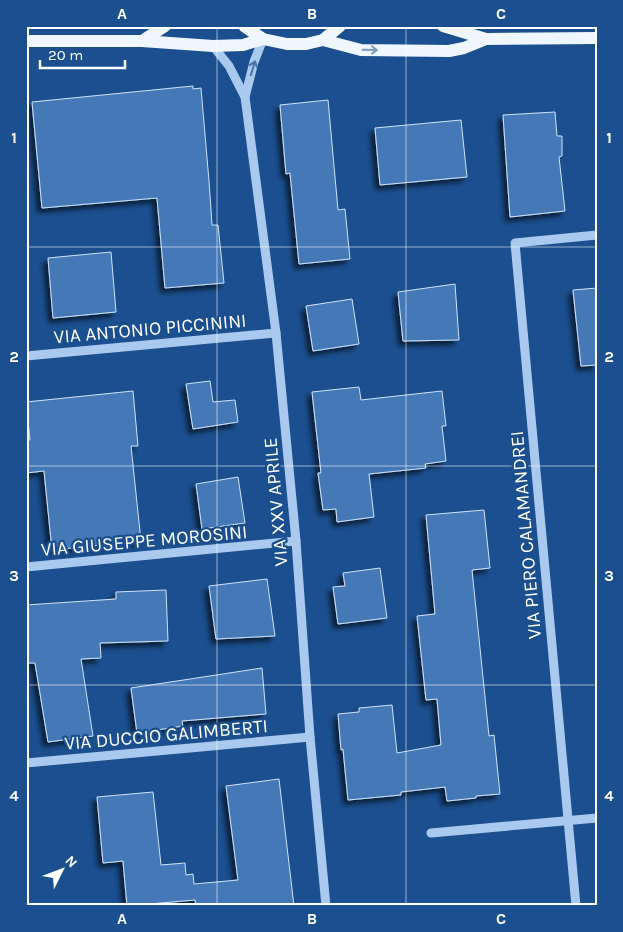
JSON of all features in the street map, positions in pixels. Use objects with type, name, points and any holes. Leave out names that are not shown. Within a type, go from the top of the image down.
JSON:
[{"type":"main road","points":[[142,41],[165,26]]},
{"type":"main road","points":[[244,26],[263,39],[287,44],[306,44],[323,40],[340,26]]},
{"type":"main road","points":[[443,26],[486,39],[597,38]]},
{"type":"main road","points":[[26,40],[142,41],[213,46],[243,45],[263,39]]},
{"type":"main road","points":[[323,40],[361,50],[449,51],[464,48],[486,39]]},
{"type":"street","name":"VIA XXV APRILE","points":[[245,97],[254,62],[263,39]]},
{"type":"street","name":"VIA XXV APRILE","points":[[213,46],[229,66],[245,97],[276,333],[296,541],[310,736],[326,906]]},
{"type":"street","name":"VIA PIERO CALAMANDREI","points":[[576,906],[515,243],[597,235]]},
{"type":"street","name":"VIA ANTONIO PICCININI","points":[[26,356],[276,333]]},
{"type":"street","name":"VIA GIUSEPPE MOROSINI","points":[[26,567],[296,541]]},
{"type":"street","name":"VIA DUCCIO GALIMBERTI","points":[[26,763],[310,736]]},
{"type":"street","points":[[431,833],[597,818]]},
{"type":"building","points":[[193,86],[193,89],[201,88],[212,225],[218,225],[224,283],[165,288],[157,198],[42,208],[32,102]]},
{"type":"building","points":[[328,100],[338,210],[345,209],[350,259],[299,264],[290,173],[286,174],[280,105]]},
{"type":"building","points":[[555,112],[557,136],[562,136],[562,156],[559,157],[565,211],[510,217],[503,115]]},
{"type":"building","points":[[461,120],[467,177],[380,185],[375,128]]},
{"type":"building","points":[[111,252],[116,312],[53,318],[48,258]]},
{"type":"building","points":[[455,284],[459,340],[403,341],[398,292]]},
{"type":"building","points":[[597,288],[597,365],[581,366],[573,290]]},
{"type":"building","points":[[352,299],[359,344],[313,351],[306,306]]},
{"type":"building","points":[[210,381],[213,402],[235,400],[238,422],[193,429],[186,384]]},
{"type":"building","points":[[359,387],[361,400],[442,391],[446,426],[442,426],[446,461],[425,464],[426,468],[369,474],[374,517],[337,522],[336,509],[323,510],[318,473],[321,473],[312,392]]},
{"type":"building","points":[[133,391],[138,446],[131,446],[141,541],[52,550],[44,471],[26,473],[26,441],[30,440],[26,402]]},
{"type":"building","points":[[238,477],[245,523],[202,529],[196,484]]},
{"type":"building","points":[[484,510],[490,568],[472,570],[489,736],[494,735],[500,794],[447,801],[445,787],[401,792],[401,795],[348,800],[338,714],[359,712],[359,708],[392,705],[397,753],[441,745],[437,699],[426,700],[417,616],[435,614],[426,515]]},
{"type":"building","points":[[380,568],[387,618],[338,624],[333,587],[345,586],[343,573]]},
{"type":"building","points":[[267,579],[275,636],[216,639],[209,586]]},
{"type":"building","points":[[166,590],[168,641],[100,643],[101,658],[81,659],[93,736],[48,742],[35,663],[26,663],[26,605],[116,599],[116,592]]},
{"type":"building","points":[[262,668],[266,714],[182,721],[183,726],[137,733],[131,688]]},
{"type":"building","points":[[279,779],[294,906],[196,906],[195,900],[127,906],[123,861],[103,863],[97,797],[153,792],[161,865],[185,863],[186,875],[193,874],[194,884],[238,880],[226,786]]}]
